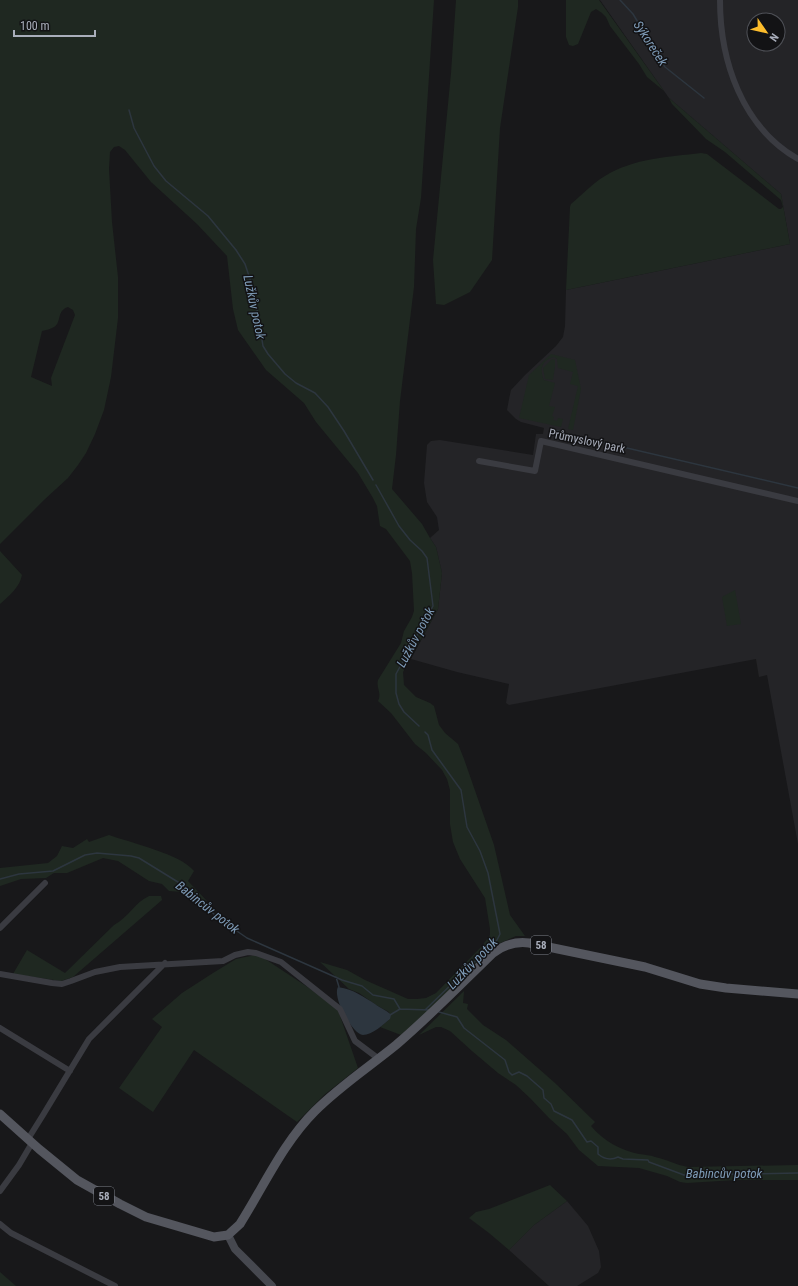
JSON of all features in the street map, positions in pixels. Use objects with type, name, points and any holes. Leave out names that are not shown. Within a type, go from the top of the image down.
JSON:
[{"type":"main road","name":"58","points":[[0,1114],[77,1180],[120,1204],[152,1219],[210,1237],[219,1237],[228,1235],[240,1224],[271,1170],[291,1139],[315,1111],[334,1093],[379,1059],[414,1029],[493,953],[502,947],[526,942],[645,967],[700,984],[726,988],[798,994]]},
{"type":"main road","points":[[228,1235],[235,1249],[272,1286]]},
{"type":"street","points":[[720,0],[721,21],[727,63],[743,102],[766,134],[780,147],[798,159]]},
{"type":"street","name":"Průmyslový park","points":[[479,461],[535,471],[541,441],[798,501]]},
{"type":"street","name":"Průmyslový park","points":[[635,468],[641,465]]},
{"type":"street","points":[[0,928],[45,883]]},
{"type":"street","points":[[0,974],[62,984],[95,972],[133,965],[224,961],[235,955],[248,952],[256,953],[276,959],[340,1010],[355,1041],[379,1059]]},
{"type":"street","points":[[0,1191],[19,1165],[30,1141],[89,1039],[165,963]]},
{"type":"street","points":[[0,1028],[70,1071]]},
{"type":"street","points":[[0,1224],[11,1233],[115,1286]]},
{"type":"shaded area","points":[[0,0],[434,0],[421,198],[416,229],[414,287],[400,401],[392,489],[422,524],[436,547],[442,573],[438,609],[403,672],[404,685],[416,697],[434,706],[439,725],[445,733],[458,744],[494,845],[510,915],[525,936],[516,936],[496,945],[421,1018],[401,1035],[380,1027],[390,1019],[389,1012],[359,993],[349,989],[320,962],[347,970],[365,980],[408,999],[426,998],[436,993],[482,946],[490,935],[485,898],[460,859],[453,842],[450,824],[450,790],[447,779],[442,770],[415,744],[391,713],[378,701],[378,680],[401,643],[404,631],[414,611],[410,561],[386,529],[380,526],[377,506],[358,473],[316,422],[304,403],[266,370],[238,330],[233,309],[227,256],[197,224],[151,182],[125,150],[119,146],[114,147],[110,152],[109,169],[112,222],[118,277],[118,318],[111,377],[104,410],[86,453],[68,478],[0,544]],"holes":[[[68,307],[73,310],[75,315],[51,378],[52,386],[31,377],[42,331],[54,327],[64,309]]]},
{"type":"shaded area","points":[[456,0],[518,0],[518,7],[500,128],[492,260],[470,292],[444,305],[436,304],[433,260],[451,73]]},
{"type":"shaded area","points":[[566,0],[599,0],[664,91],[647,77],[610,26],[606,17],[596,9],[591,12],[578,44],[573,46],[569,45],[566,37]]},
{"type":"shaded area","points":[[600,0],[798,0],[798,844],[767,675],[759,677],[756,659],[509,705],[506,703],[509,684],[457,672],[411,659],[438,609],[442,573],[436,547],[430,538],[439,530],[437,517],[427,502],[424,483],[427,445],[431,441],[440,440],[533,455],[536,434],[543,434],[544,428],[521,422],[516,419],[507,410],[509,399],[511,390],[556,346],[563,337],[565,326],[566,290],[790,244],[781,194],[669,98]]},
{"type":"shaded area","points":[[669,98],[781,194],[790,244],[566,290],[571,204],[601,179],[628,165],[664,157],[701,153],[707,154],[779,209],[783,207],[781,200],[725,152],[706,139],[672,104]]},
{"type":"shaded area","points":[[551,354],[575,360],[581,389],[573,430],[568,429],[578,386],[570,384],[573,372],[558,368],[557,359],[554,357],[550,358],[544,363],[542,372],[544,380],[555,383],[549,406],[555,407],[552,416],[554,417],[553,420],[557,421],[558,418],[563,419],[561,427],[519,418],[529,375]]},
{"type":"shaded area","points":[[552,359],[555,360],[553,380],[545,379],[543,368]]},
{"type":"shaded area","points":[[0,551],[22,575],[17,587],[0,604]]},
{"type":"shaded area","points":[[735,590],[741,624],[727,626],[722,597]]},
{"type":"shaded area","points":[[109,835],[167,854],[188,865],[194,871],[188,881],[207,901],[201,905],[183,892],[169,891],[162,884],[149,881],[118,861],[103,858],[67,873],[54,873],[46,878],[21,879],[0,886],[0,868],[48,863],[57,856],[62,846],[73,848],[87,839],[89,842]]},
{"type":"shaded area","points":[[149,896],[161,896],[162,900],[73,977],[61,981],[13,974],[27,950],[65,973],[139,902]]},
{"type":"shaded area","points":[[259,955],[309,988],[338,1010],[358,1068],[324,1095],[297,1122],[194,1050],[153,1112],[119,1088],[162,1027],[152,1019],[182,993],[213,973],[236,959]]},
{"type":"shaded area","points":[[338,987],[344,988],[366,998],[389,1013],[391,1015],[390,1019],[378,1029],[366,1035],[359,1033],[349,1022],[340,1006],[337,992]]},
{"type":"shaded area","points":[[464,991],[463,1003],[468,1004],[467,1009],[483,1025],[506,1040],[555,1083],[595,1122],[591,1126],[601,1136],[619,1148],[688,1167],[798,1165],[798,1180],[736,1180],[687,1183],[639,1168],[598,1166],[579,1150],[567,1134],[516,1085],[498,1073],[450,1031],[441,1027],[436,1027],[419,1035]]},
{"type":"shaded area","points":[[550,1185],[567,1201],[534,1225],[509,1250],[469,1218],[476,1212],[489,1209]]},
{"type":"shaded area","points":[[567,1201],[588,1226],[599,1251],[601,1267],[598,1273],[577,1286],[549,1286],[509,1250],[534,1225]]},
{"type":"shaded area","points":[[0,1272],[16,1286],[0,1286]]},
{"type":"waterway","name":"Sýkoreček","points":[[620,0],[633,14],[665,67],[704,98]]},
{"type":"waterway","name":"Lužkův potok","points":[[129,110],[134,128],[154,166],[166,181],[208,216],[236,250],[245,264],[254,291],[263,346],[268,354],[285,374],[296,383],[315,393],[328,407],[373,480]]},
{"type":"waterway","points":[[567,434],[798,488]]},
{"type":"waterway","name":"Lužkův potok","points":[[376,485],[399,526],[427,558],[433,606],[396,674],[396,693],[399,704],[404,712],[419,726]]},
{"type":"waterway","name":"Lužkův potok","points":[[425,732],[428,735],[432,750],[461,790],[467,827],[480,851],[488,873],[500,934],[497,940],[425,1010]]},
{"type":"waterway","name":"Babincův potok","points":[[0,879],[19,874],[53,871],[85,855],[97,853],[139,858],[186,887],[218,918],[247,938],[342,980],[362,986],[373,995],[394,999],[400,1009],[429,1010]]},
{"type":"waterway","name":"Babincův potok","points":[[336,977],[339,987]]},
{"type":"waterway","points":[[390,1015],[400,1009]]},
{"type":"waterway","name":"Babincův potok","points":[[439,1012],[457,1017],[464,1028],[505,1060],[509,1072],[512,1075],[519,1072],[527,1076],[543,1090],[544,1098],[551,1104],[554,1111],[572,1120],[587,1142],[591,1141],[598,1147],[598,1154],[605,1158],[612,1159],[618,1157],[623,1159],[648,1160],[649,1162],[684,1175],[798,1173]]}]
